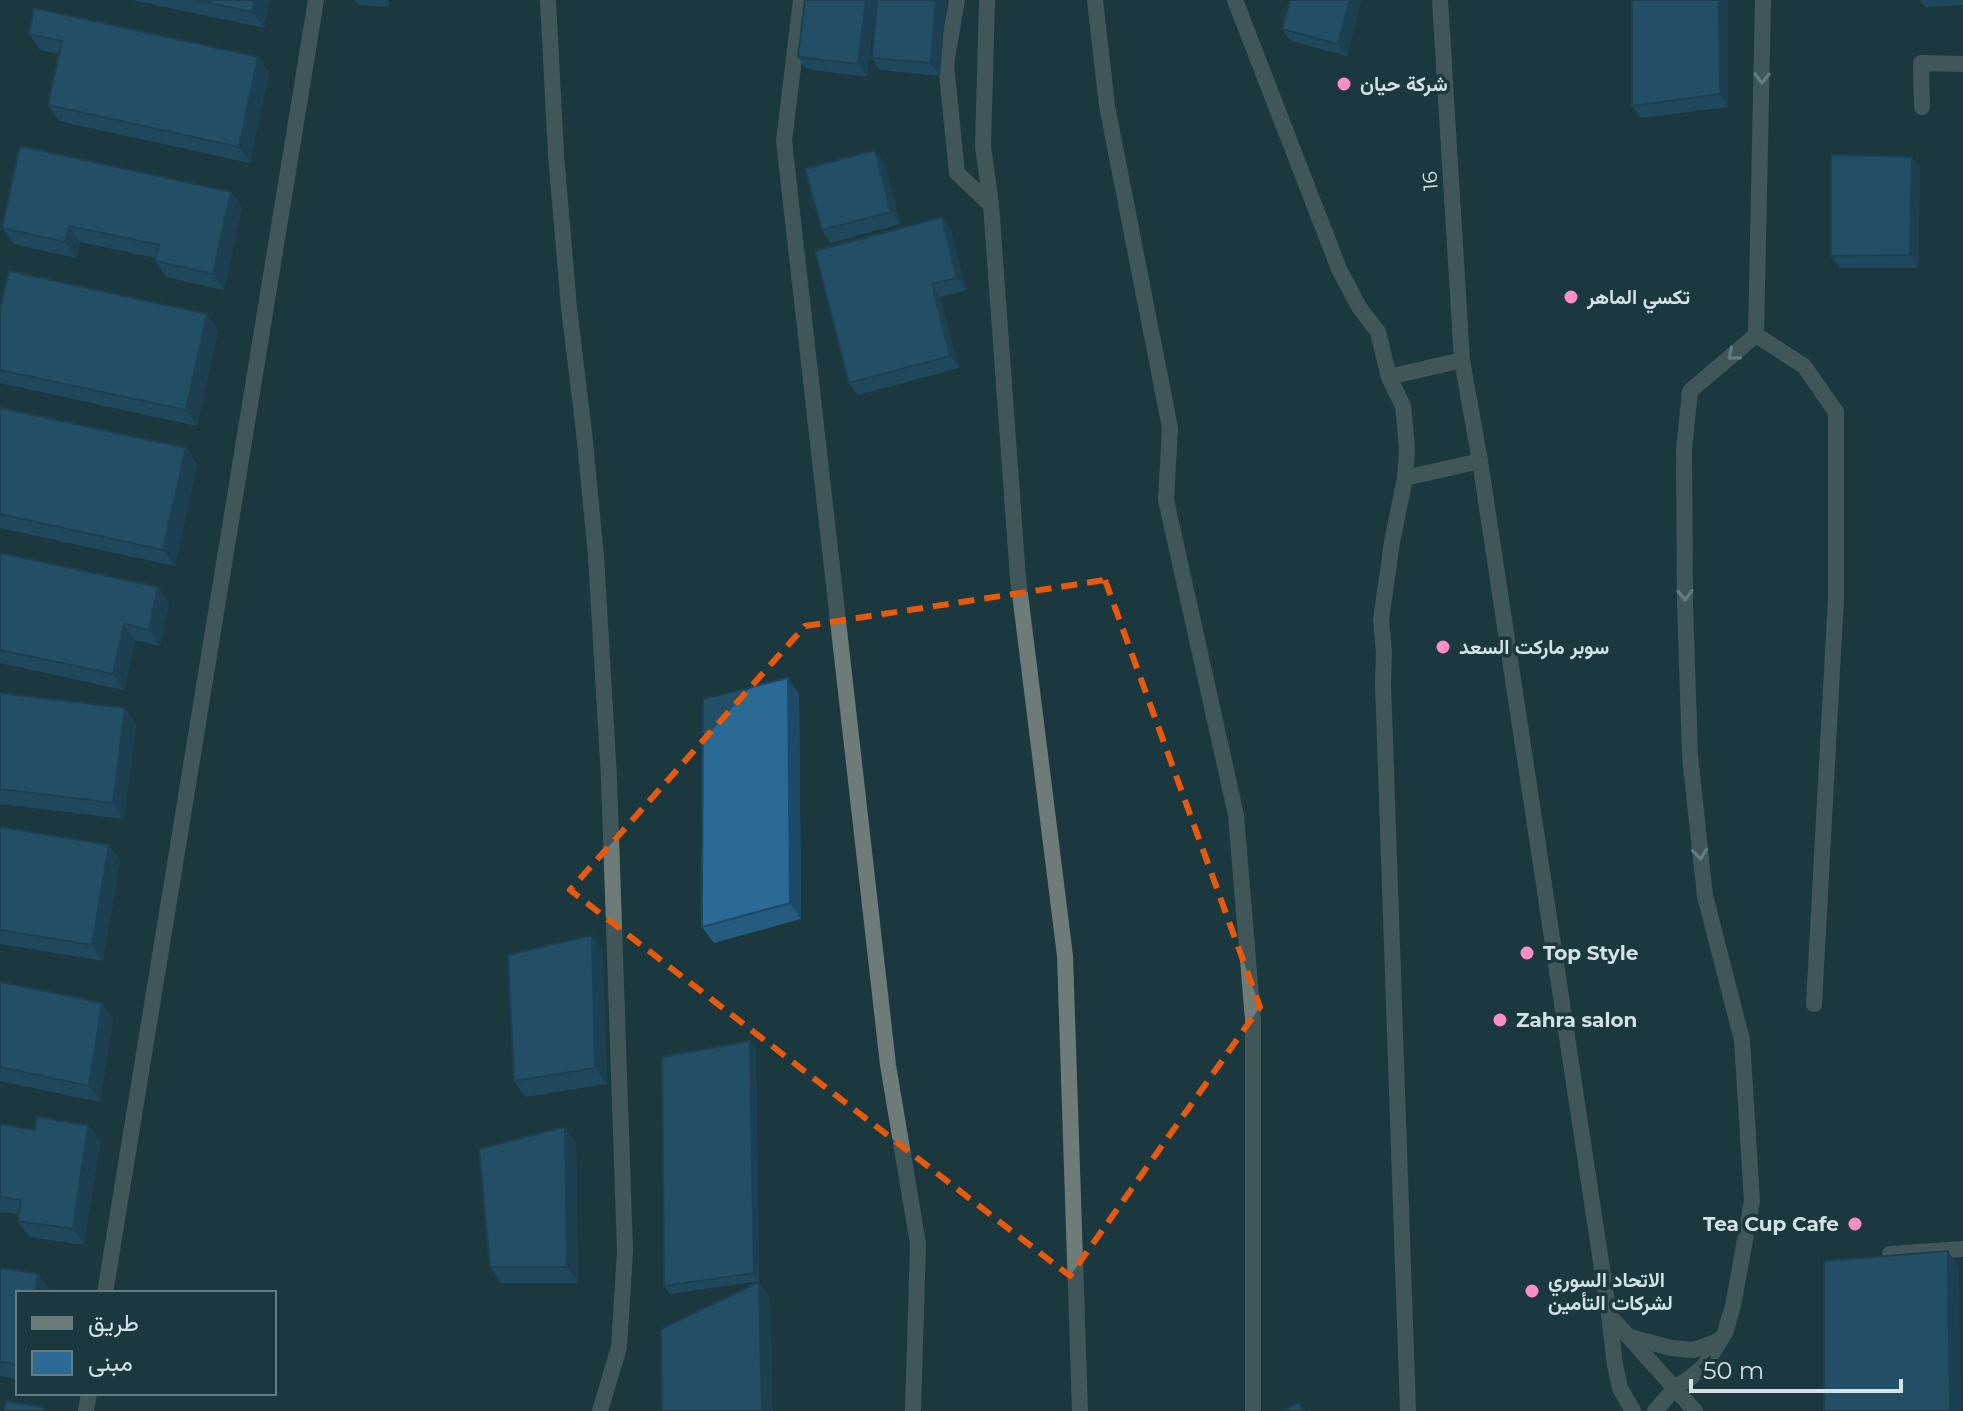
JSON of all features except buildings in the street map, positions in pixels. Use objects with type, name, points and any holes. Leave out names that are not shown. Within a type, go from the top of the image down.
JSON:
[{"type":"street","points":[[105,1291],[316,0]]},
{"type":"street","points":[[548,0],[556,155],[569,308],[596,556],[609,778],[625,1251],[619,1347],[600,1411]]},
{"type":"street","points":[[801,0],[784,141],[888,1065],[918,1244],[913,1411]]},
{"type":"street","points":[[957,0],[946,64],[957,173],[991,205]]},
{"type":"street","points":[[987,0],[983,146],[991,205],[1018,578],[1065,956],[1080,1411]]},
{"type":"street","points":[[1095,0],[1107,106],[1170,428],[1166,500],[1236,815],[1253,1020],[1253,1411]]},
{"type":"street","points":[[1235,0],[1339,269],[1359,307],[1378,332],[1389,377],[1403,406],[1407,451],[1405,478],[1381,620],[1408,1411]]},
{"type":"street","name":"16","points":[[1440,0],[1462,360],[1480,461],[1623,1411]]},
{"type":"street","points":[[1655,1411],[1675,1388],[1705,1365],[1725,1333],[1733,1306],[1752,1201],[1742,1040],[1705,896],[1690,756],[1684,450],[1690,391],[1756,335],[1763,0]]},
{"type":"street","points":[[1922,107],[1921,63],[1963,64]]},
{"type":"street","points":[[1756,335],[1804,366],[1836,412],[1836,597],[1814,1004]]},
{"type":"street","points":[[1389,377],[1462,360]]},
{"type":"street","points":[[1405,478],[1480,461]]},
{"type":"street","points":[[1890,1254],[1963,1249]]},
{"type":"street","points":[[1609,1315],[1695,1411]]},
{"type":"street","points":[[1627,1336],[1660,1346],[1694,1350],[1721,1340]]},
{"type":"street","points":[[1620,1388],[1633,1411]]},
{"type":"highlighted area","points":[[1105,580],[1260,1007],[1070,1276],[570,890],[805,626]]},
{"type":"place","name":"شركة حيان","points":[[1344,84]]},
{"type":"place","name":"تكسي الماهر","points":[[1571,297]]},
{"type":"place","name":"سوبر ماركت السعد","points":[[1443,647]]},
{"type":"place","name":"Top Style","points":[[1527,953]]},
{"type":"place","name":"Zahra salon","points":[[1500,1020]]},
{"type":"place","name":"Tea Cup Cafe","points":[[1855,1224]]},
{"type":"place","name":"الاتحاد السوري لشركات التأمين","points":[[1532,1291]]}]
